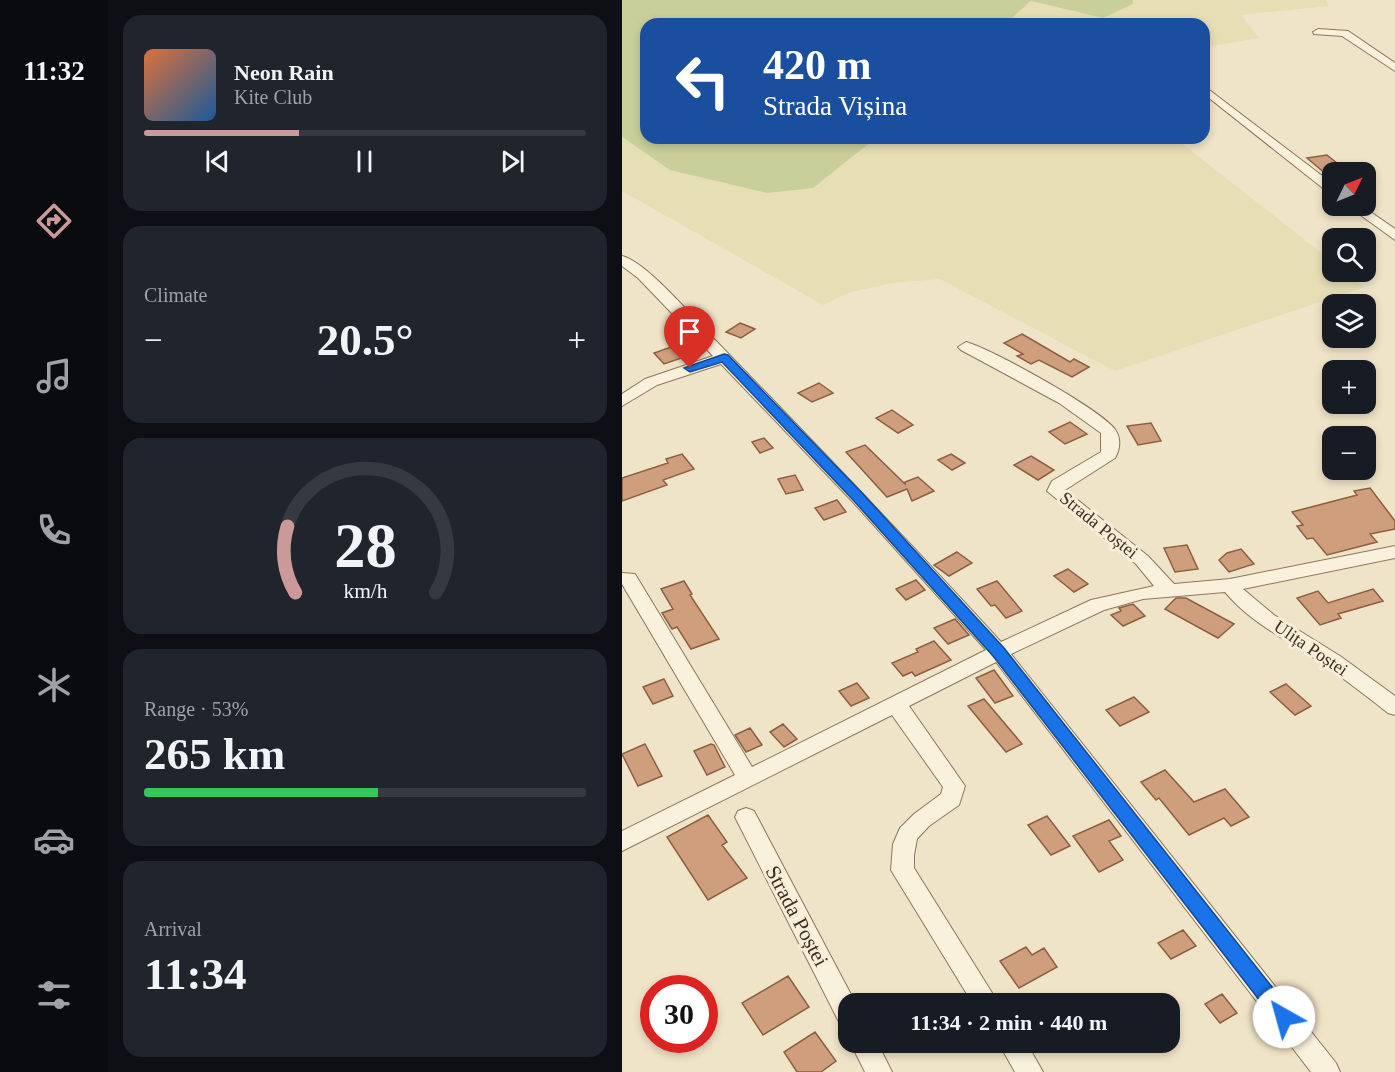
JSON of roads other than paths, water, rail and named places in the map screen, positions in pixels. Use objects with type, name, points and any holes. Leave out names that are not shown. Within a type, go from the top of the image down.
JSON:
[{"type":"street","points":[[1318,32],[1344,33],[1394,68]]},
{"type":"street","points":[[1210,94],[1322,181]]},
{"type":"street","points":[[1367,216],[1394,236]]},
{"type":"street","points":[[622,260],[643,275],[859,498],[999,652],[1327,1072]]},
{"type":"street","name":"Strada Poștei","points":[[967,347],[1054,394],[1102,424],[1109,432],[1111,442],[1109,454],[1058,485],[1056,491],[1142,560],[1168,589]]},
{"type":"street","points":[[622,401],[651,382],[724,358]]},
{"type":"street","points":[[622,842],[1050,626],[1098,605],[1143,593],[1230,585],[1394,552]]},
{"type":"street","points":[[628,578],[748,779]]},
{"type":"street","name":"Ulița Poștei","points":[[1230,585],[1239,597],[1257,612],[1343,668],[1394,708]]},
{"type":"street","points":[[896,704],[954,786],[951,799],[914,824],[908,831],[901,856],[903,870],[980,993]]},
{"type":"street","name":"Strada Poștei","points":[[746,817],[838,995]]},
{"type":"street","points":[[870,1053],[879,1072]]},
{"type":"street","points":[[1018,1053],[1030,1072]]}]
